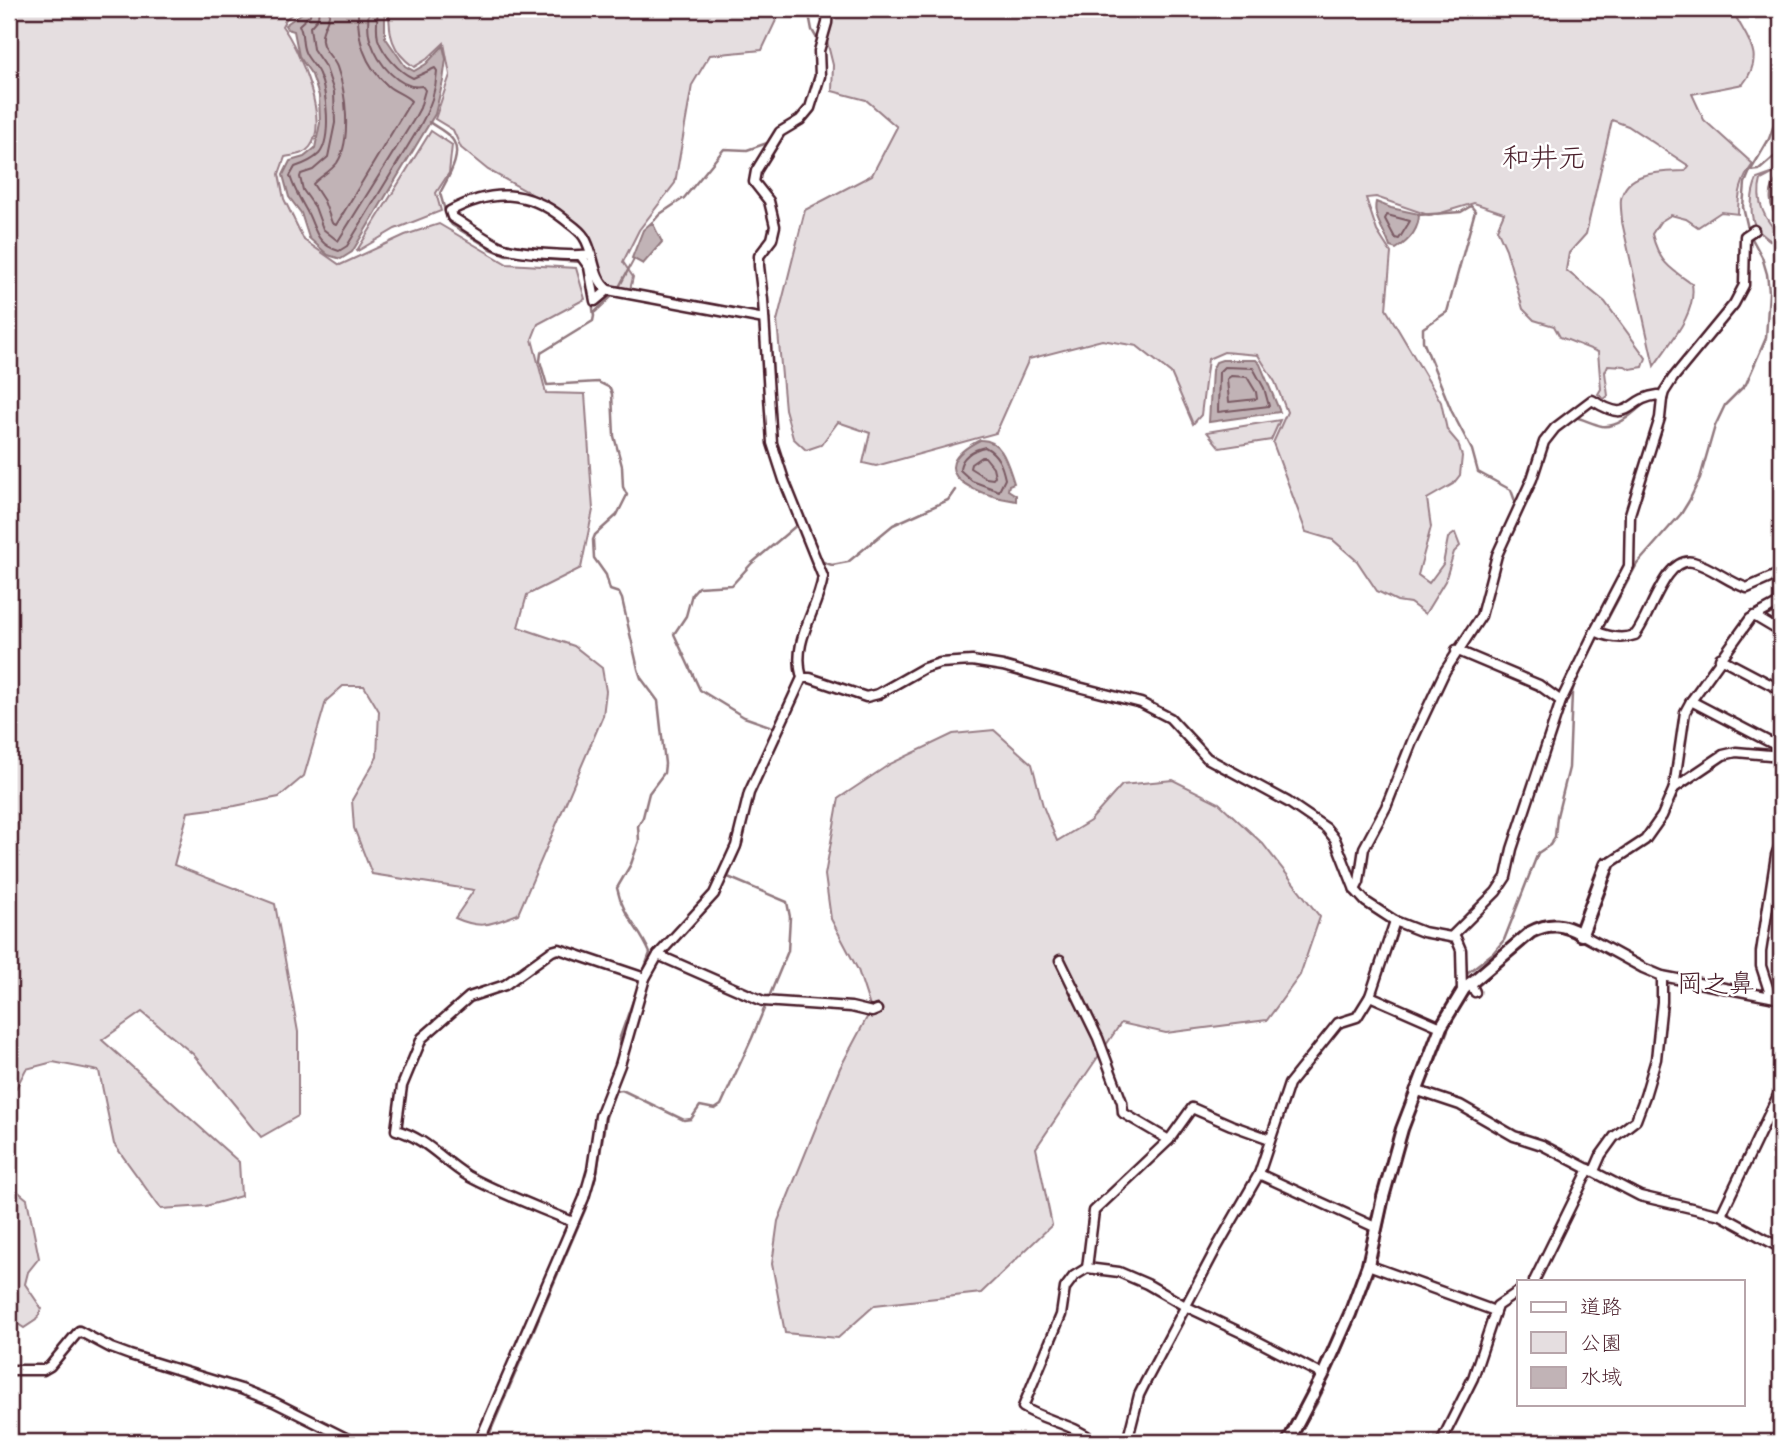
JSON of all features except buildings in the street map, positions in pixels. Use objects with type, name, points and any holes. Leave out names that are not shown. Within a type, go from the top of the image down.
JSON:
[{"type":"main road","points":[[1581,934],[1607,865]]},
{"type":"street","points":[[479,1442],[590,1182],[600,1116],[620,1065],[642,977],[658,955],[714,894],[736,846],[749,793],[802,678],[798,665],[802,634],[823,577],[772,443],[759,256],[772,239],[775,226],[772,208],[756,187],[754,176],[780,132],[800,120],[810,108],[820,76],[820,43],[827,23],[828,9]]},
{"type":"street","points":[[591,254],[548,254],[500,246],[452,217],[450,211],[466,203],[487,198],[526,196],[549,207],[584,237],[591,254],[603,286],[608,290],[764,319]]},
{"type":"street","points":[[1452,935],[1490,898],[1506,877],[1512,849],[1560,701],[1599,633],[1629,566],[1630,514],[1660,418],[1664,392],[1734,304],[1744,285],[1744,241],[1750,233]]},
{"type":"street","points":[[581,256],[589,267],[595,301],[608,290]]},
{"type":"street","points":[[1355,890],[1366,843],[1386,807],[1413,739],[1456,650],[1480,616],[1500,547],[1532,480],[1549,435],[1591,400],[1610,411],[1621,412],[1650,396],[1658,394],[1662,399]]},
{"type":"street","points":[[1599,633],[1623,638],[1635,635],[1662,585],[1674,566],[1679,563],[1694,563],[1747,588],[1781,573]]},
{"type":"street","points":[[1607,865],[1650,835],[1662,816],[1674,788],[1685,712],[1691,701],[1754,616],[1781,602]]},
{"type":"street","points":[[1754,616],[1781,632]]},
{"type":"street","points":[[1456,650],[1539,685],[1560,701]]},
{"type":"street","points":[[1720,659],[1781,691]]},
{"type":"street","points":[[802,678],[810,678],[866,697],[878,694],[924,668],[940,663],[972,661],[1003,666],[1063,684],[1141,702],[1170,718],[1207,758],[1289,802],[1326,828],[1335,839],[1355,890],[1366,902],[1395,921],[1423,932],[1452,935],[1456,938],[1461,947],[1468,988]]},
{"type":"street","points":[[1691,701],[1781,748]]},
{"type":"street","points":[[1674,788],[1723,755],[1736,752],[1781,756]]},
{"type":"street","points":[[1771,997],[1761,965],[1761,952],[1776,855],[1781,842]]},
{"type":"street","points":[[1127,1442],[1139,1395],[1259,1174],[1292,1080],[1338,1023],[1357,1017],[1370,996],[1395,921]]},
{"type":"street","points":[[1287,1442],[1323,1375],[1372,1267],[1390,1168],[1420,1092],[1441,1027],[1468,988],[1522,939],[1540,927],[1563,925],[1662,976],[1781,999]]},
{"type":"street","points":[[573,1222],[481,1182],[457,1168],[426,1142],[396,1130],[399,1096],[422,1038],[468,997],[505,985],[552,951],[559,949],[642,977]]},
{"type":"street","points":[[658,955],[767,1002],[850,1007],[872,1012],[877,1010]]},
{"type":"street","points":[[1060,960],[1098,1038],[1122,1102],[1123,1113],[1169,1140]]},
{"type":"street","points":[[1535,1280],[1591,1170],[1614,1137],[1636,1120],[1656,1059],[1662,976]]},
{"type":"street","points":[[1370,996],[1441,1027]]},
{"type":"street","points":[[1721,1214],[1781,1089]]},
{"type":"street","points":[[1420,1092],[1460,1105],[1514,1136],[1542,1145],[1640,1196],[1721,1214],[1781,1248]]},
{"type":"street","points":[[1087,1268],[1094,1211],[1169,1140],[1192,1108],[1270,1139]]},
{"type":"street","points":[[1259,1174],[1377,1228]]},
{"type":"street","points":[[1372,1267],[1495,1311]]},
{"type":"street","points":[[1095,1442],[1069,1424],[1034,1414],[1023,1407],[1061,1315],[1065,1288],[1074,1276],[1087,1268],[1119,1272],[1147,1283],[1185,1306],[1323,1375]]},
{"type":"street","points":[[1441,1442],[1473,1378],[1495,1311],[1501,1303],[1517,1292]]},
{"type":"street","points":[[9,1370],[43,1370],[50,1366],[79,1331],[130,1355],[198,1374],[274,1402],[354,1442]]},
{"type":"green space","points":[[9,9],[298,9],[282,26],[304,67],[310,85],[316,121],[315,136],[305,152],[285,157],[279,174],[284,199],[304,240],[340,265],[405,235],[439,224],[507,264],[576,268],[585,299],[538,324],[532,339],[546,393],[585,394],[593,510],[581,568],[527,595],[518,627],[574,646],[602,668],[606,691],[603,716],[518,914],[493,923],[472,924],[455,918],[474,890],[372,874],[354,828],[352,800],[377,757],[379,711],[364,686],[343,686],[326,701],[304,776],[279,797],[188,812],[174,865],[275,904],[298,1032],[298,1116],[261,1137],[193,1054],[142,1012],[102,1040],[239,1162],[241,1196],[206,1206],[161,1209],[114,1144],[99,1071],[53,1062],[26,1069],[15,1090],[9,1125],[9,539],[14,535],[17,513],[9,503]]},
{"type":"green space","points":[[389,9],[792,9],[778,16],[762,50],[710,55],[692,85],[675,183],[639,230],[623,262],[633,277],[630,290],[605,284],[584,230],[548,203],[488,170],[461,148],[453,130],[435,119],[450,75],[444,43],[414,67],[396,48]]},
{"type":"green space","points":[[819,9],[1732,9],[1751,46],[1753,63],[1750,73],[1743,84],[1692,94],[1704,120],[1753,164],[1741,188],[1738,214],[1721,212],[1698,227],[1686,219],[1671,215],[1660,222],[1652,234],[1666,264],[1692,284],[1686,317],[1654,366],[1622,222],[1621,199],[1630,183],[1638,178],[1647,174],[1685,171],[1689,166],[1628,126],[1612,120],[1586,234],[1569,253],[1566,270],[1605,302],[1646,358],[1643,367],[1630,369],[1608,365],[1605,372],[1608,396],[1604,399],[1598,394],[1601,389],[1598,352],[1560,337],[1554,326],[1534,320],[1523,309],[1506,249],[1497,229],[1504,213],[1474,203],[1431,216],[1376,197],[1366,198],[1377,231],[1391,253],[1386,309],[1441,402],[1447,430],[1458,443],[1462,456],[1460,475],[1453,484],[1427,499],[1431,527],[1418,575],[1429,583],[1443,564],[1448,538],[1455,533],[1460,546],[1454,552],[1445,581],[1425,614],[1410,603],[1397,601],[1377,591],[1357,561],[1333,540],[1306,532],[1273,443],[1287,412],[1275,382],[1258,355],[1224,352],[1208,359],[1201,415],[1193,424],[1171,373],[1137,346],[1102,340],[1029,359],[996,433],[876,466],[863,463],[870,433],[838,422],[821,445],[806,450],[793,438],[785,409],[777,321],[805,210],[872,175],[897,127],[866,100],[832,91],[833,65]]},
{"type":"green space","points":[[431,131],[452,145],[449,173],[436,193],[441,211],[395,229],[356,252]]},
{"type":"green space","points":[[1774,173],[1761,180],[1759,196],[1766,217],[1781,235],[1781,248],[1758,230],[1752,212],[1753,191],[1757,179]]},
{"type":"green space","points":[[1280,420],[1271,440],[1220,448],[1207,432]]},
{"type":"green space","points":[[994,730],[1032,764],[1043,806],[1057,841],[1090,821],[1122,785],[1173,780],[1219,803],[1263,844],[1320,917],[1300,975],[1267,1020],[1166,1033],[1121,1023],[1036,1148],[1052,1225],[981,1293],[875,1305],[838,1338],[785,1333],[772,1264],[778,1221],[840,1068],[871,1010],[858,970],[831,919],[825,875],[839,798],[890,764],[953,734]]},
{"type":"green space","points":[[9,1152],[16,1190],[27,1199],[39,1258],[28,1272],[25,1284],[42,1309],[36,1320],[24,1328],[9,1318]]},
{"type":"water","points":[[308,9],[385,9],[385,37],[405,66],[414,71],[426,64],[443,46],[446,59],[435,114],[352,252],[341,259],[328,255],[309,238],[301,213],[289,197],[283,175],[290,161],[304,157],[315,148],[320,123],[319,96],[312,75],[299,56],[294,31],[287,29],[285,25]]},
{"type":"water","points":[[1781,175],[1781,222],[1773,211],[1770,198],[1773,186]]},
{"type":"water","points":[[1376,202],[1419,214],[1412,234],[1396,249],[1390,247],[1380,224]]},
{"type":"water","points":[[652,222],[662,242],[643,264],[632,258],[643,230]]},
{"type":"water","points":[[1256,360],[1280,412],[1209,422],[1212,370],[1216,362]]},
{"type":"water","points":[[980,440],[994,444],[1003,455],[1014,483],[1009,485],[1008,490],[1016,495],[1016,501],[972,488],[960,481],[954,472],[954,462],[962,452]]},
{"type":"waterway","points":[[808,9],[812,30],[819,42]]},
{"type":"waterway","points":[[1778,9],[1781,36]]},
{"type":"waterway","points":[[821,85],[825,75],[823,51]]},
{"type":"waterway","points":[[1751,170],[1769,139],[1776,119]]},
{"type":"waterway","points":[[429,122],[447,134],[455,145],[453,166],[440,193],[447,218],[452,225],[491,249],[506,255],[522,255]]},
{"type":"waterway","points":[[651,224],[660,214],[684,198],[724,149],[747,150],[770,142]]},
{"type":"waterway","points":[[1581,669],[1637,564],[1681,514],[1689,501],[1700,478],[1715,426],[1725,405],[1746,384],[1766,338],[1769,291],[1767,274],[1762,257],[1749,233],[1743,207],[1745,183],[1750,171],[1759,170],[1781,151]]},
{"type":"waterway","points":[[773,202],[777,219]]},
{"type":"waterway","points":[[1418,215],[1461,212],[1471,206],[1475,211],[1447,312],[1423,328],[1423,341],[1452,412],[1472,450],[1478,472],[1511,490],[1516,504]]},
{"type":"waterway","points":[[529,256],[581,262]]},
{"type":"waterway","points":[[618,289],[634,259]]},
{"type":"waterway","points":[[584,267],[589,288]]},
{"type":"waterway","points":[[595,312],[611,297]]},
{"type":"waterway","points":[[592,301],[593,321],[541,353],[540,361],[547,385],[598,382],[610,388],[612,394],[614,436],[622,466],[623,487],[627,495],[617,515],[595,535],[594,558],[606,575],[610,590],[619,593],[622,599],[641,678],[658,701],[665,764],[664,773],[649,793],[638,826],[639,841],[631,864],[617,888],[623,907],[650,953],[620,1037],[618,1054]]},
{"type":"waterway","points":[[1575,417],[1608,426],[1626,419],[1646,402]]},
{"type":"waterway","points":[[820,561],[832,565],[848,562],[893,525],[948,500],[955,490]]},
{"type":"waterway","points":[[775,728],[744,717],[700,690],[674,634],[686,616],[692,594],[698,587],[732,585],[752,563],[798,524]]},
{"type":"waterway","points":[[1469,641],[1483,620]]},
{"type":"waterway","points":[[1394,799],[1419,736],[1450,670]]},
{"type":"waterway","points":[[1467,981],[1467,973],[1493,953],[1504,940],[1538,853],[1550,845],[1555,837],[1557,816],[1569,768],[1572,693],[1575,681]]},
{"type":"waterway","points":[[738,822],[743,801]]},
{"type":"waterway","points":[[615,1091],[622,1090],[684,1120],[691,1119],[700,1106],[715,1109],[721,1105],[788,951],[790,917],[787,902],[728,877],[742,844],[746,826]]},
{"type":"waterway","points":[[1362,891],[1371,901]]},
{"type":"waterway","points":[[1377,905],[1408,922]]},
{"type":"waterway","points":[[1414,924],[1428,929]]},
{"type":"waterway","points":[[1460,940],[1465,949],[1467,973]]},
{"type":"waterway","points":[[1461,1003],[1467,996],[1467,991]]},
{"type":"waterway","points":[[1294,1442],[1337,1361],[1374,1271],[1391,1189],[1411,1121],[1454,1015]]},
{"type":"waterway","points":[[486,1442],[585,1210],[597,1172],[606,1117],[615,1092]]},
{"type":"district","name":"和井元","points":[[1544,159]]},
{"type":"district","name":"岡之鼻","points":[[1716,985]]}]
